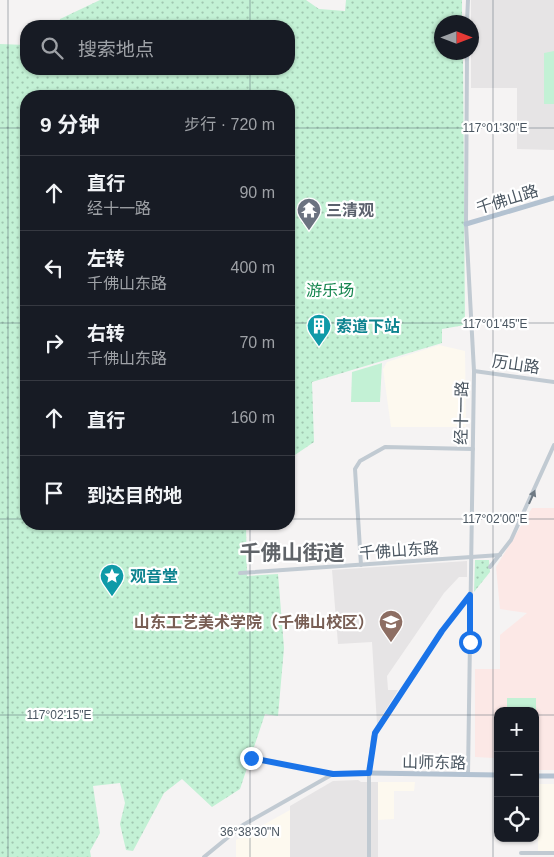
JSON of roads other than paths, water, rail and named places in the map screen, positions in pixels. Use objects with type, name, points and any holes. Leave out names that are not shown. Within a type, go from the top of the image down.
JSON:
[{"type":"main road","name":"千佛山路","points":[[466,224],[554,198]]},
{"type":"main road","name":"山师东路","points":[[369,773],[494,775]]},
{"type":"main road","points":[[539,776],[554,776]]},
{"type":"street","points":[[467,15],[468,0]]},
{"type":"street","name":"经十一路","points":[[467,60],[466,224],[474,371],[468,774]]},
{"type":"street","name":"历山路","points":[[474,371],[554,382]]},
{"type":"street","points":[[490,567],[511,540],[554,446]]},
{"type":"street","points":[[361,565],[355,470],[360,461],[384,447],[473,449]]},
{"type":"street","name":"千佛山东路","points":[[240,573],[500,555]]},
{"type":"street","points":[[369,857],[369,773],[375,733],[442,631],[470,595]]},
{"type":"street","points":[[251,758],[333,774],[369,773]]},
{"type":"street","points":[[204,857],[243,825],[333,774]]},
{"type":"street","points":[[521,853],[554,853]]},
{"type":"place","name":"三清观","points":[[309,231]]},
{"type":"place","name":"索道下站","points":[[319,347]]},
{"type":"place","name":"观音堂","points":[[112,597]]},
{"type":"place","name":"山东工艺美术学院（千佛山校区）","points":[[391,643]]},
{"type":"district","name":"千佛山街道","points":[[292,553]]},
{"type":"park label","name":"游乐场","points":[[330,290]]}]
